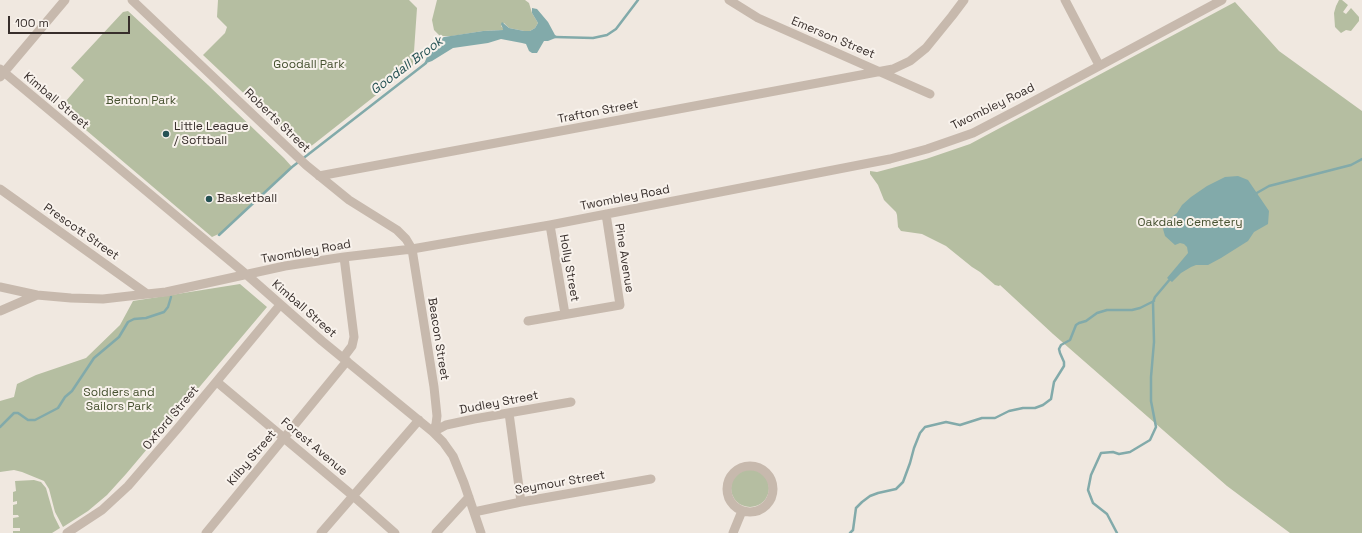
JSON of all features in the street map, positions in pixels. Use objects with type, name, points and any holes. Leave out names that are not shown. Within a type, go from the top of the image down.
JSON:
[{"type":"street","points":[[1,73],[65,0]]},
{"type":"street","name":"Roberts Street","points":[[132,0],[306,165],[349,200],[397,230],[406,239],[412,249]]},
{"type":"street","name":"Emerson Street","points":[[728,0],[758,18],[930,94]]},
{"type":"street","name":"Trafton Street","points":[[319,176],[882,72],[902,66],[915,57],[940,31],[964,0]]},
{"type":"street","points":[[1065,0],[1099,65]]},
{"type":"street","name":"Twombley Road","points":[[0,287],[37,295],[71,298],[103,299],[147,294],[247,275],[285,266],[412,249],[550,225],[890,159],[927,149],[973,133],[1222,0]]},
{"type":"street","name":"Kimball Street","points":[[1,73],[247,275],[345,360],[433,432],[443,442],[453,456],[481,533]]},
{"type":"street","name":"Prescott Street","points":[[0,189],[147,294]]},
{"type":"street","name":"Pine Avenue","points":[[565,314],[620,305],[606,214]]},
{"type":"street","name":"Holly Street","points":[[550,225],[565,314]]},
{"type":"street","name":"Beacon Street","points":[[412,249],[434,387],[437,416],[433,432]]},
{"type":"street","name":"Kilby Street","points":[[206,533],[285,438],[345,360],[352,346],[354,337],[344,257]]},
{"type":"street","points":[[0,311],[37,295]]},
{"type":"street","name":"Oxford Street","points":[[67,533],[96,515],[119,495],[146,466],[280,305]]},
{"type":"street","points":[[528,321],[565,314]]},
{"type":"street","name":"Forest Avenue","points":[[217,382],[352,495],[394,533]]},
{"type":"street","name":"Dudley Street","points":[[433,432],[446,426],[474,419],[570,402]]},
{"type":"street","points":[[509,413],[522,502]]},
{"type":"street","points":[[321,533],[352,495],[419,420]]},
{"type":"street","points":[[744,466],[753,466],[762,469],[771,479],[774,488],[772,497],[767,505],[760,509],[742,511],[735,506],[730,499],[726,490],[728,481],[732,473],[744,466]]},
{"type":"street","name":"Seymour Street","points":[[474,512],[651,479]]},
{"type":"street","points":[[436,533],[468,496]]},
{"type":"street","points":[[733,533],[742,511]]},
{"type":"green space","name":"Goodall Park","points":[[218,0],[409,0],[417,8],[413,66],[305,151],[203,55],[225,33],[227,27],[217,17]]},
{"type":"green space","points":[[437,0],[525,0],[529,3],[532,13],[538,23],[535,28],[530,31],[509,28],[504,23],[501,26],[504,29],[503,30],[440,36],[434,30],[432,20]]},
{"type":"green space","points":[[1339,0],[1342,0],[1348,5],[1343,12],[1346,14],[1351,8],[1359,17],[1359,21],[1351,31],[1346,30],[1341,33],[1335,27],[1334,13]]},
{"type":"green space","name":"Oakdale Cemetery","points":[[1235,2],[1279,51],[1362,111],[1362,533],[1290,533],[1227,486],[1053,334],[1000,285],[995,285],[946,246],[922,234],[901,231],[898,227],[896,212],[884,200],[878,185],[870,174],[870,171],[877,172],[926,159],[970,144]]},
{"type":"green space","name":"Benton Park","points":[[128,11],[208,85],[292,167],[223,232],[212,237],[60,108],[84,80],[71,68],[123,12]]},
{"type":"green space","name":"Soldiers and Sailors Park","points":[[240,284],[267,307],[126,474],[107,495],[88,511],[63,527],[55,512],[49,489],[44,481],[14,470],[0,472],[0,401],[14,397],[17,384],[36,375],[86,358],[120,325],[133,301]]},
{"type":"green space","points":[[750,469],[763,475],[769,488],[763,501],[750,507],[737,501],[731,488],[737,475]]},
{"type":"green space","points":[[34,480],[41,482],[46,488],[54,516],[60,528],[52,533],[13,533],[13,531],[20,531],[20,528],[13,528],[13,518],[19,517],[18,515],[13,515],[13,505],[17,504],[17,501],[13,502],[13,492],[16,491],[15,481]]},
{"type":"water","points":[[532,8],[537,9],[558,37],[544,41],[537,53],[532,53],[529,51],[526,44],[501,39],[488,43],[453,48],[432,61],[424,64],[436,41],[444,37],[483,31],[503,30],[501,24],[502,22],[509,28],[530,31],[535,28],[538,23],[532,13]]},
{"type":"water","points":[[1238,176],[1248,180],[1269,211],[1268,224],[1254,232],[1248,241],[1221,258],[1208,265],[1196,265],[1191,267],[1181,273],[1172,282],[1167,278],[1188,253],[1187,247],[1184,244],[1180,243],[1175,245],[1165,236],[1163,229],[1168,220],[1177,213],[1182,205],[1191,197],[1207,186],[1225,177]]},
{"type":"waterway","name":"Goodall Brook","points":[[555,37],[593,38],[607,35],[616,29],[638,0]]},
{"type":"waterway","name":"Goodall Brook","points":[[219,235],[292,167],[426,63]]},
{"type":"waterway","points":[[1255,194],[1269,186],[1351,165],[1362,159]]},
{"type":"waterway","points":[[1117,533],[1107,514],[1093,503],[1088,490],[1091,475],[1101,453],[1113,452],[1119,454],[1130,452],[1150,440],[1156,427],[1151,401],[1151,377],[1154,342],[1153,302],[1155,297],[1171,278]]},
{"type":"waterway","name":"Goodall Brook","points":[[0,427],[14,413],[18,413],[28,420],[35,420],[58,408],[65,397],[72,391],[94,358],[119,337],[128,322],[134,319],[146,318],[164,312],[168,307],[171,297]]},
{"type":"waterway","points":[[850,533],[853,530],[856,508],[862,502],[870,496],[896,489],[903,482],[914,448],[920,433],[925,427],[946,422],[960,425],[982,418],[995,418],[1009,411],[1023,408],[1035,408],[1043,405],[1051,399],[1054,382],[1064,366],[1059,349],[1061,345],[1070,340],[1076,325],[1086,321],[1097,313],[1107,310],[1132,310],[1154,301]]},
{"type":"place","name":"Little League / Softball","points":[[166,134]]},
{"type":"place","name":"Basketball","points":[[209,199]]}]
